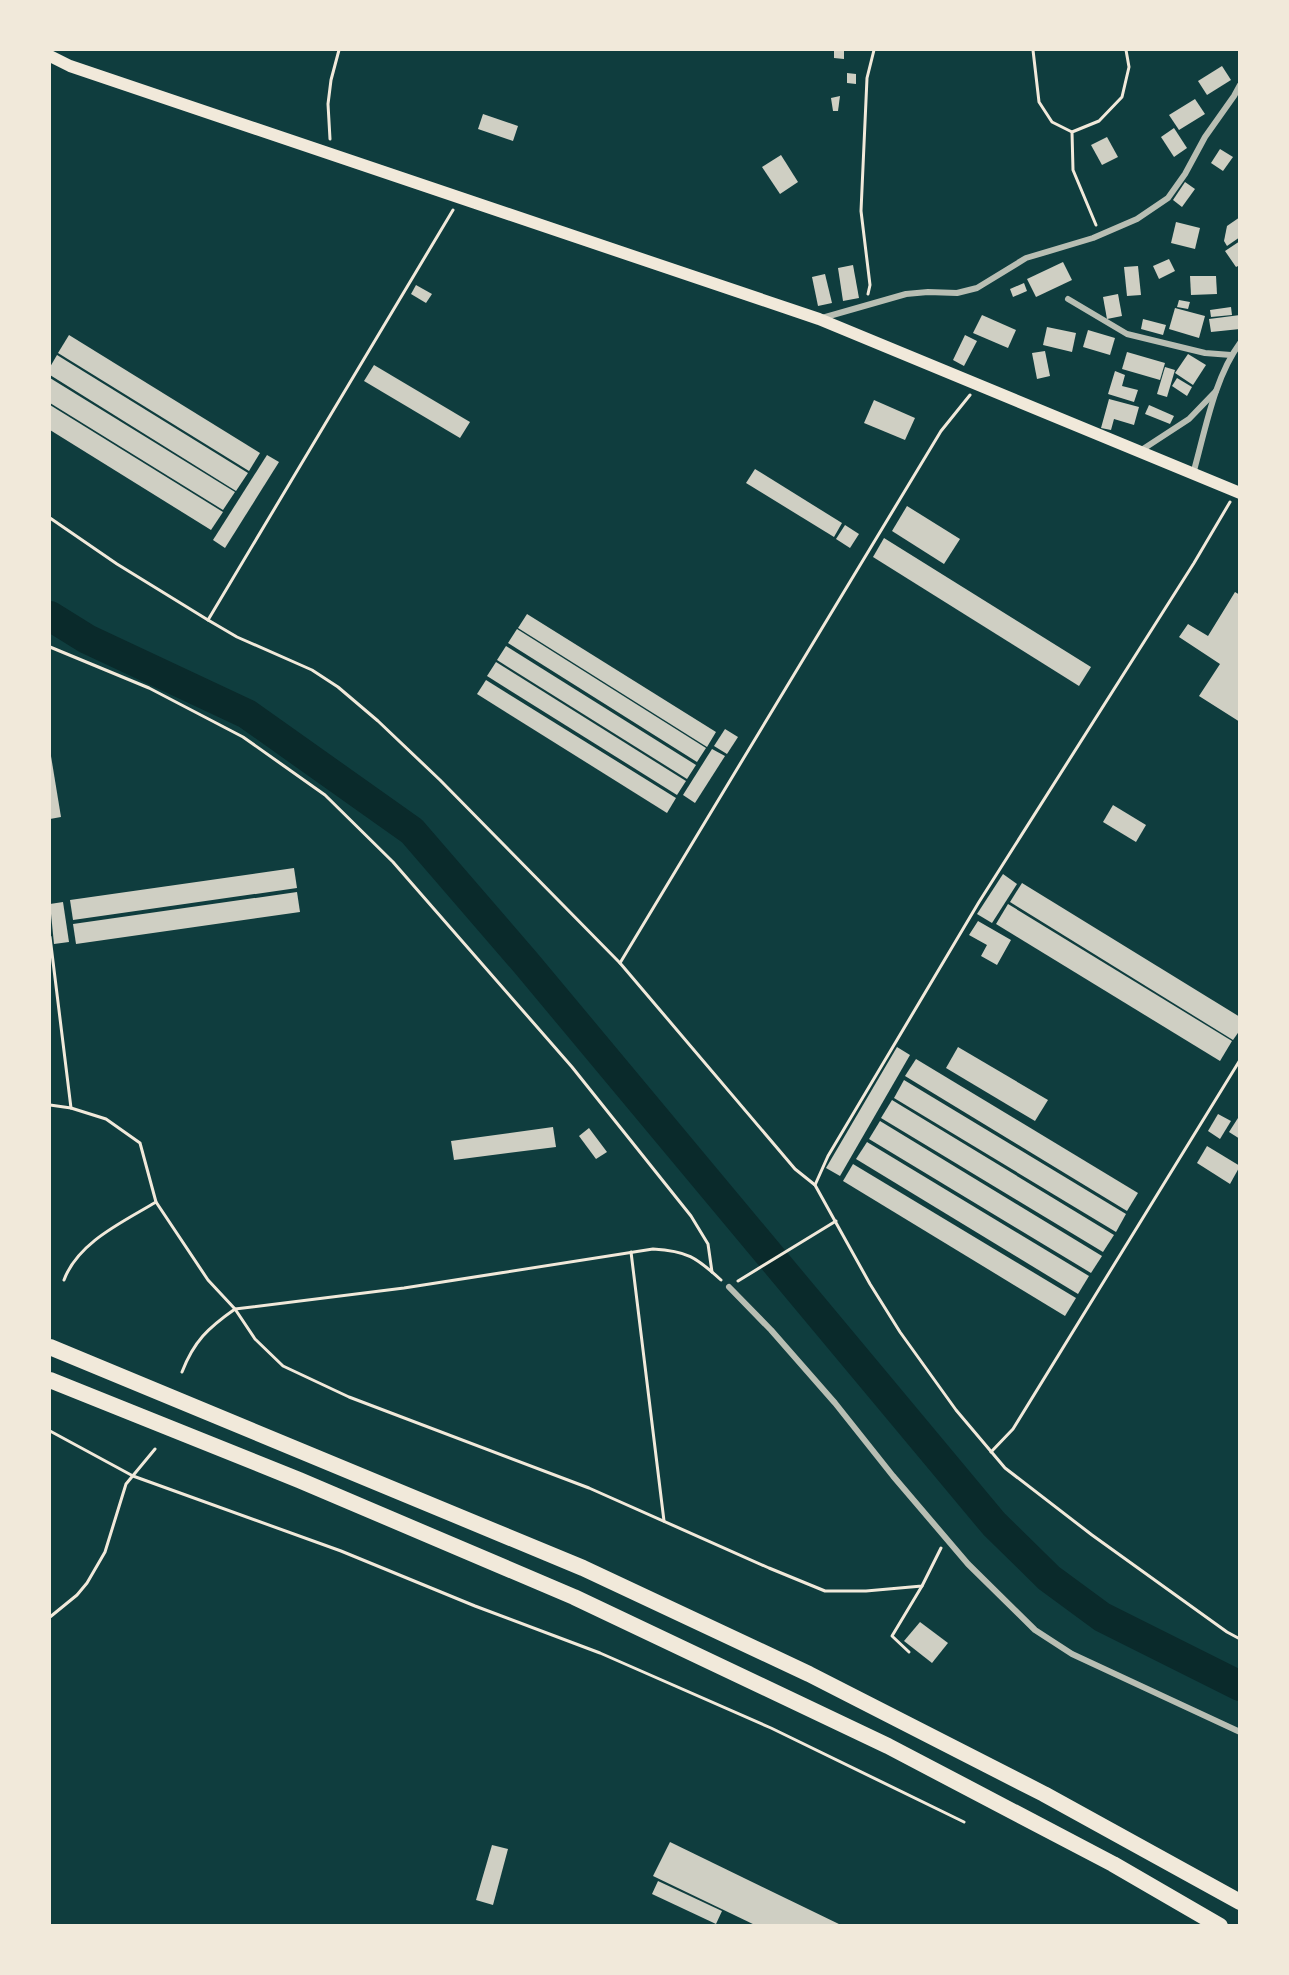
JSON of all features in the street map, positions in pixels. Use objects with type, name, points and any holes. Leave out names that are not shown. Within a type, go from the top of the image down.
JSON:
[{"type":"highway","points":[[50,1347],[583,1568],[809,1674],[1044,1794],[1239,1902]]},
{"type":"highway","points":[[50,1380],[299,1480],[574,1597],[888,1746],[1113,1864],[1220,1926]]},
{"type":"main road","points":[[50,56],[70,66],[461,196],[819,319],[1238,492]]},
{"type":"street","points":[[819,319],[906,294],[928,292],[957,294],[977,288],[1026,258],[1100,235],[1137,219],[1168,198],[1239,85]]},
{"type":"street","points":[[1068,299],[1127,334],[1205,352],[1231,355]]},
{"type":"street","points":[[1193,474],[1218,389],[1231,355],[1239,343]]},
{"type":"street","points":[[1139,451],[1189,419],[1218,389]]},
{"type":"street","points":[[729,1287],[836,1403],[893,1476],[968,1564],[1035,1630],[1062,1648],[1239,1732]]},
{"type":"path","points":[[330,153],[328,104],[331,80],[339,50]]},
{"type":"path","points":[[866,304],[870,285],[861,212],[863,142],[867,78],[874,50]]},
{"type":"path","points":[[1033,50],[1040,102],[1052,122],[1072,132]]},
{"type":"path","points":[[1072,132],[1099,120],[1122,97],[1129,67],[1126,50]]},
{"type":"path","points":[[1072,132],[1073,170],[1100,235]]},
{"type":"path","points":[[208,620],[461,196]]},
{"type":"path","points":[[620,963],[941,431],[963,402],[980,385]]},
{"type":"path","points":[[815,1185],[828,1156],[979,902],[1238,492]]},
{"type":"path","points":[[50,518],[117,564],[237,637],[312,670],[338,687],[378,721],[440,780],[620,963],[795,1169],[815,1185],[870,1284],[900,1332],[956,1410],[1005,1468],[1029,1488],[1239,1639]]},
{"type":"path","points":[[50,647],[149,688],[243,737],[325,795],[393,862],[572,1067],[691,1216],[708,1244],[712,1272]]},
{"type":"path","points":[[50,937],[71,1108]]},
{"type":"path","points":[[991,1452],[1013,1429],[1239,1060]]},
{"type":"path","points":[[50,1106],[71,1108],[106,1119],[140,1143],[156,1202],[208,1280],[235,1309],[255,1339],[283,1366],[349,1396],[589,1488],[825,1591],[866,1591],[922,1586]]},
{"type":"path","points":[[64,1280],[68,1268],[89,1245],[156,1202]]},
{"type":"path","points":[[742,1279],[836,1221]]},
{"type":"path","points":[[182,1372],[190,1351],[209,1327],[235,1309],[404,1288],[653,1249],[675,1250],[693,1256],[729,1287]]},
{"type":"path","points":[[631,1252],[664,1521]]},
{"type":"path","points":[[50,1431],[133,1476],[341,1551],[475,1606],[600,1653],[771,1728],[964,1822]]},
{"type":"path","points":[[50,1617],[77,1595],[87,1583],[105,1552],[126,1484],[155,1449]]},
{"type":"path","points":[[909,1652],[892,1636],[922,1586],[946,1539]]},
{"type":"building","points":[[834,50],[844,50],[844,59],[834,58]]},
{"type":"building","points":[[1222,66],[1231,80],[1207,95],[1198,81]]},
{"type":"building","points":[[847,73],[856,74],[856,84],[847,83]]},
{"type":"building","points":[[840,96],[838,111],[833,111],[831,98]]},
{"type":"building","points":[[1195,99],[1205,114],[1179,130],[1169,115]]},
{"type":"building","points":[[483,114],[518,126],[513,141],[478,129]]},
{"type":"building","points":[[1174,128],[1187,148],[1174,157],[1161,137]]},
{"type":"building","points":[[1107,137],[1118,157],[1102,165],[1091,145]]},
{"type":"building","points":[[1220,149],[1233,157],[1223,171],[1211,163]]},
{"type":"building","points":[[781,155],[798,182],[780,194],[762,167]]},
{"type":"building","points":[[1185,182],[1195,189],[1182,207],[1173,200]]},
{"type":"building","points":[[1240,217],[1240,237],[1227,246],[1224,241],[1227,226]]},
{"type":"building","points":[[1176,222],[1200,228],[1195,249],[1171,243]]},
{"type":"building","points":[[1240,241],[1240,268],[1236,267],[1225,251]]},
{"type":"building","points":[[1169,259],[1175,271],[1159,279],[1153,266]]},
{"type":"building","points":[[1063,262],[1072,280],[1036,297],[1027,279]]},
{"type":"building","points":[[853,265],[859,298],[843,301],[838,268]]},
{"type":"building","points":[[1138,266],[1141,295],[1127,296],[1124,267]]},
{"type":"building","points":[[825,274],[832,303],[818,306],[812,277]]},
{"type":"building","points":[[1190,276],[1216,276],[1217,294],[1191,295]]},
{"type":"building","points":[[1024,283],[1027,291],[1013,297],[1010,289]]},
{"type":"building","points":[[416,285],[432,294],[426,303],[411,294]]},
{"type":"building","points":[[1118,294],[1122,316],[1107,319],[1103,297]]},
{"type":"building","points":[[1179,300],[1190,302],[1188,309],[1177,307]]},
{"type":"building","points":[[1231,307],[1232,315],[1211,317],[1210,310]]},
{"type":"building","points":[[1175,308],[1205,316],[1199,338],[1169,329]]},
{"type":"building","points":[[982,315],[1016,330],[1008,348],[973,333]]},
{"type":"building","points":[[1240,315],[1240,329],[1211,332],[1209,319]]},
{"type":"building","points":[[1143,319],[1166,325],[1163,335],[1141,329]]},
{"type":"building","points":[[1047,327],[1076,333],[1072,352],[1043,345]]},
{"type":"building","points":[[1088,330],[1115,338],[1110,355],[1083,347]]},
{"type":"building","points":[[69,335],[260,453],[249,471],[58,353]]},
{"type":"building","points":[[965,335],[977,341],[964,366],[953,360]]},
{"type":"building","points":[[1045,351],[1050,376],[1037,379],[1032,353]]},
{"type":"building","points":[[1127,352],[1165,363],[1160,380],[1122,369]]},
{"type":"building","points":[[1188,354],[1206,365],[1193,385],[1175,373]]},
{"type":"building","points":[[57,355],[248,473],[236,491],[50,375],[50,367]]},
{"type":"building","points":[[374,365],[470,422],[460,438],[364,381]]},
{"type":"building","points":[[1165,367],[1175,370],[1167,397],[1157,394]]},
{"type":"building","points":[[1115,371],[1125,375],[1122,386],[1138,390],[1134,402],[1108,394]]},
{"type":"building","points":[[50,378],[235,492],[223,510],[50,403]]},
{"type":"building","points":[[1177,378],[1192,387],[1187,396],[1172,386]]},
{"type":"building","points":[[1109,399],[1139,407],[1134,425],[1114,419],[1111,430],[1101,428]]},
{"type":"building","points":[[874,400],[915,418],[905,440],[864,423]]},
{"type":"building","points":[[50,405],[223,512],[211,530],[50,430]]},
{"type":"building","points":[[1149,405],[1174,416],[1170,424],[1145,414]]},
{"type":"building","points":[[267,455],[279,462],[225,548],[213,540]]},
{"type":"building","points":[[755,469],[842,523],[834,537],[746,483]]},
{"type":"building","points":[[907,506],[960,539],[944,564],[892,531]]},
{"type":"building","points":[[845,525],[859,534],[850,548],[836,539]]},
{"type":"building","points":[[884,538],[1091,667],[1079,686],[873,557]]},
{"type":"building","points":[[1235,592],[1240,595],[1240,722],[1199,696],[1220,664],[1179,637],[1188,624],[1208,636]]},
{"type":"building","points":[[527,614],[716,732],[707,747],[518,628]]},
{"type":"building","points":[[517,629],[706,748],[697,762],[508,643]]},
{"type":"building","points":[[506,646],[696,765],[687,779],[497,660]]},
{"type":"building","points":[[496,662],[686,781],[677,795],[487,676]]},
{"type":"building","points":[[486,680],[676,798],[667,813],[477,694]]},
{"type":"building","points":[[725,729],[738,737],[727,754],[714,746]]},
{"type":"building","points":[[712,749],[725,756],[695,803],[683,795]]},
{"type":"building","points":[[50,750],[61,817],[50,819]]},
{"type":"building","points":[[1113,805],[1146,825],[1136,842],[1103,822]]},
{"type":"building","points":[[294,868],[297,888],[73,920],[70,900]]},
{"type":"building","points":[[1003,874],[1017,884],[992,923],[977,914]]},
{"type":"building","points":[[1022,883],[1240,1017],[1240,1030],[1233,1040],[1010,902]]},
{"type":"building","points":[[297,892],[300,912],[76,944],[73,924]]},
{"type":"building","points":[[63,902],[69,942],[54,944],[50,904]]},
{"type":"building","points":[[1008,904],[1232,1041],[1220,1061],[996,924]]},
{"type":"building","points":[[978,921],[1011,940],[997,965],[981,956],[987,945],[969,935]]},
{"type":"building","points":[[897,1047],[910,1055],[840,1176],[826,1168]]},
{"type":"building","points":[[958,1047],[1048,1100],[1035,1121],[946,1068]]},
{"type":"building","points":[[916,1059],[1138,1193],[1127,1211],[905,1076]]},
{"type":"building","points":[[904,1080],[1126,1214],[1116,1232],[894,1098]]},
{"type":"building","points":[[892,1100],[1114,1235],[1103,1252],[881,1118]]},
{"type":"building","points":[[1218,1114],[1231,1121],[1220,1139],[1208,1131]]},
{"type":"building","points":[[1238,1118],[1240,1119],[1240,1139],[1229,1132]]},
{"type":"building","points":[[880,1121],[1102,1256],[1091,1273],[869,1139]]},
{"type":"building","points":[[553,1127],[556,1147],[454,1160],[451,1141]]},
{"type":"building","points":[[589,1128],[607,1152],[596,1159],[579,1136]]},
{"type":"building","points":[[867,1142],[1089,1276],[1078,1294],[856,1159]]},
{"type":"building","points":[[1207,1146],[1240,1166],[1230,1184],[1197,1163]]},
{"type":"building","points":[[853,1164],[1076,1298],[1065,1316],[843,1181]]},
{"type":"building","points":[[920,1622],[948,1643],[932,1663],[904,1641]]},
{"type":"building","points":[[670,1842],[843,1926],[757,1926],[653,1876]]},
{"type":"building","points":[[492,1845],[508,1849],[493,1905],[476,1900]]},
{"type":"building","points":[[658,1881],[722,1911],[716,1924],[652,1894]]},
{"type":"waterway","points":[[50,616],[87,639],[247,714],[412,831],[526,963],[994,1524],[1049,1578],[1102,1617],[1240,1686]]}]
